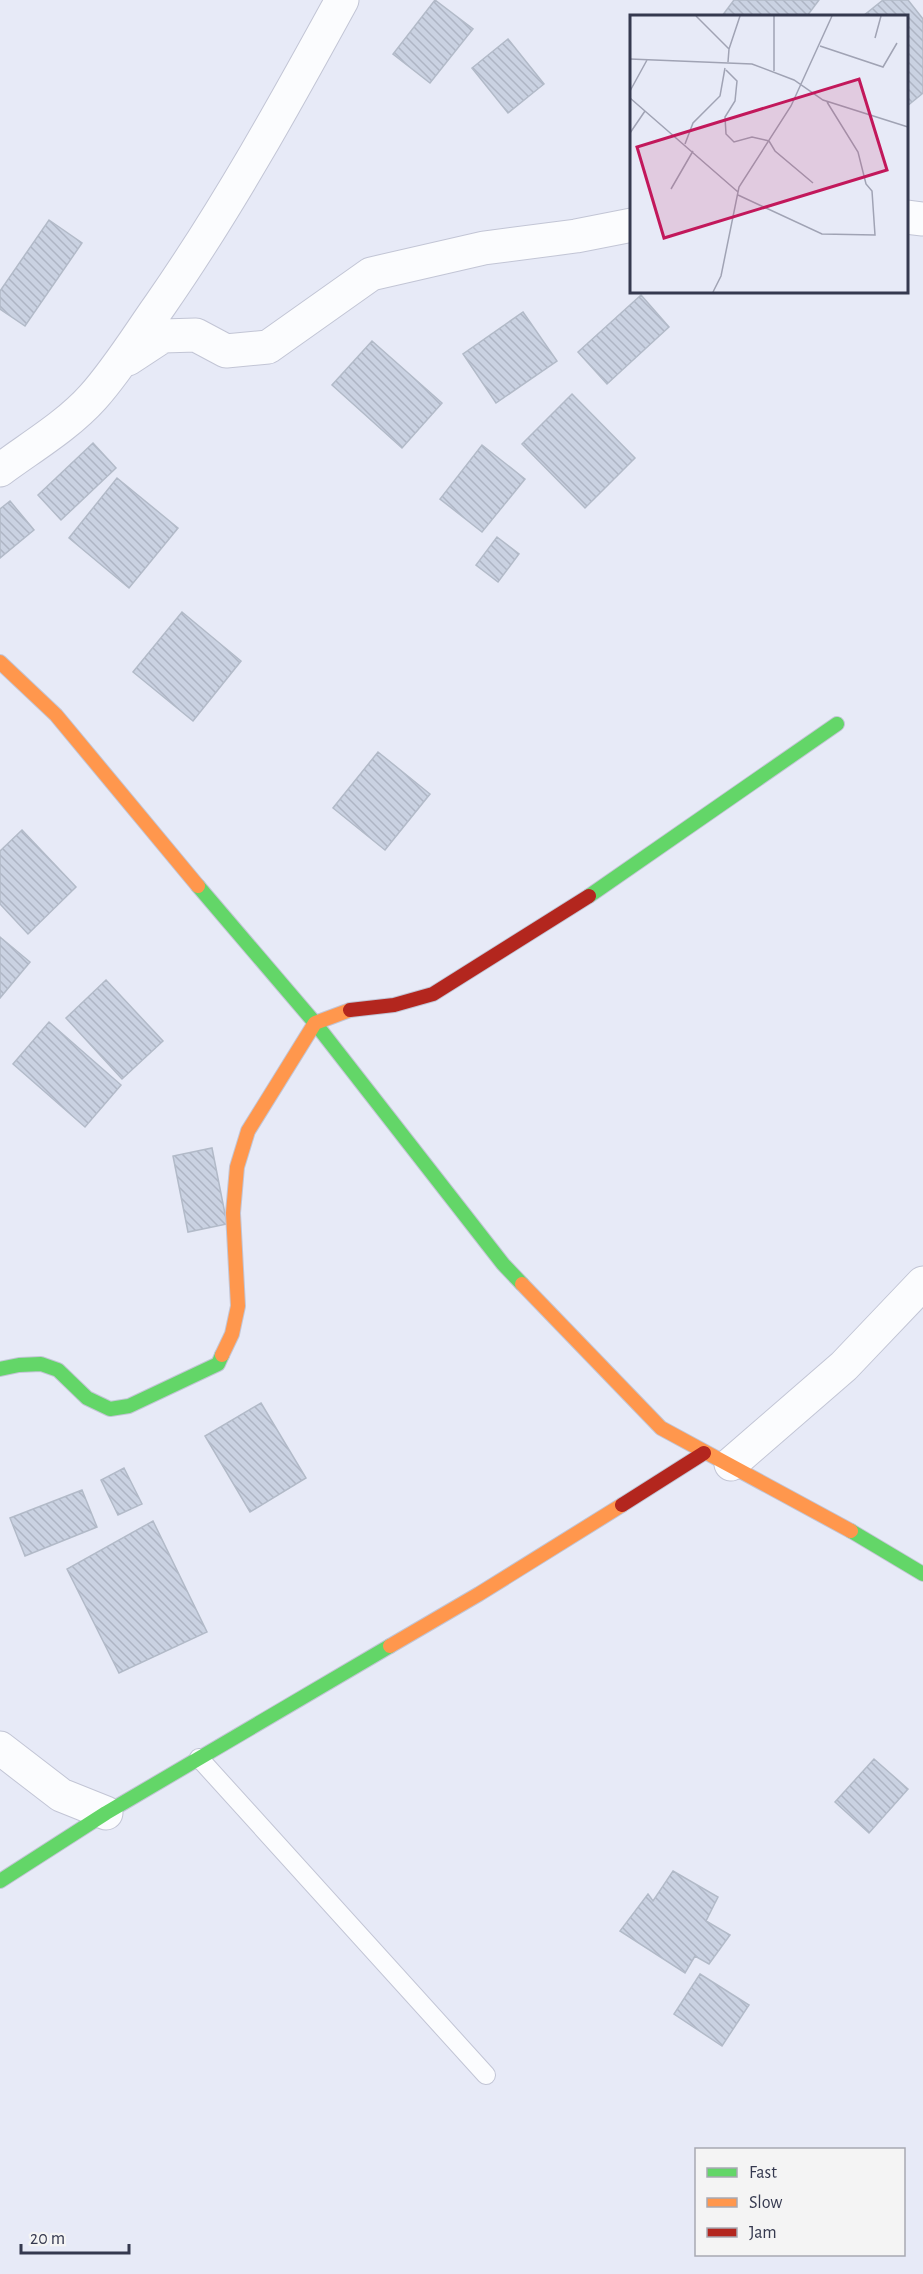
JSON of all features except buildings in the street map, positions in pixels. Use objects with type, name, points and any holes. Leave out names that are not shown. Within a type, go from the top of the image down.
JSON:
[{"type":"street","points":[[0,470],[68,420],[93,397],[118,364],[197,252],[271,131],[342,0]]},
{"type":"street","points":[[908,217],[923,219]]},
{"type":"street","points":[[118,364],[163,336],[196,335],[226,351],[267,346],[371,274],[484,248],[576,236],[630,225]]},
{"type":"street","points":[[0,662],[56,715],[152,832],[315,1023],[503,1264],[661,1428],[868,1540],[923,1574]]},
{"type":"street","points":[[0,1369],[41,1364],[58,1370],[87,1398],[110,1409],[129,1406],[218,1364],[232,1334],[238,1306],[233,1213],[237,1167],[248,1131],[315,1023],[351,1010],[394,1005],[433,994],[606,885],[837,724]]},
{"type":"street","points":[[0,1881],[106,1813],[479,1593],[718,1458],[844,1366],[923,1283]]},
{"type":"street","points":[[0,1748],[61,1795],[106,1813]]},
{"type":"lane","points":[[199,1758],[486,2075]]},
{"type":"traffic: fast","points":[[589,896],[837,724]]},
{"type":"traffic: fast","points":[[198,886],[315,1023],[503,1264],[522,1284]]},
{"type":"traffic: fast","points":[[0,1369],[41,1364],[58,1370],[87,1398],[110,1409],[129,1406],[218,1364],[222,1355]]},
{"type":"traffic: fast","points":[[851,1531],[923,1574]]},
{"type":"traffic: fast","points":[[0,1881],[106,1813],[390,1646]]},
{"type":"traffic: slow","points":[[0,662],[56,715],[198,886]]},
{"type":"traffic: slow","points":[[222,1355],[232,1334],[238,1306],[233,1213],[237,1167],[248,1131],[315,1023],[350,1010]]},
{"type":"traffic: slow","points":[[522,1284],[661,1428],[851,1531]]},
{"type":"traffic: slow","points":[[390,1646],[622,1505]]},
{"type":"traffic: jam","points":[[350,1010],[394,1005],[433,994],[589,896]]},
{"type":"traffic: jam","points":[[622,1505],[704,1453]]}]
